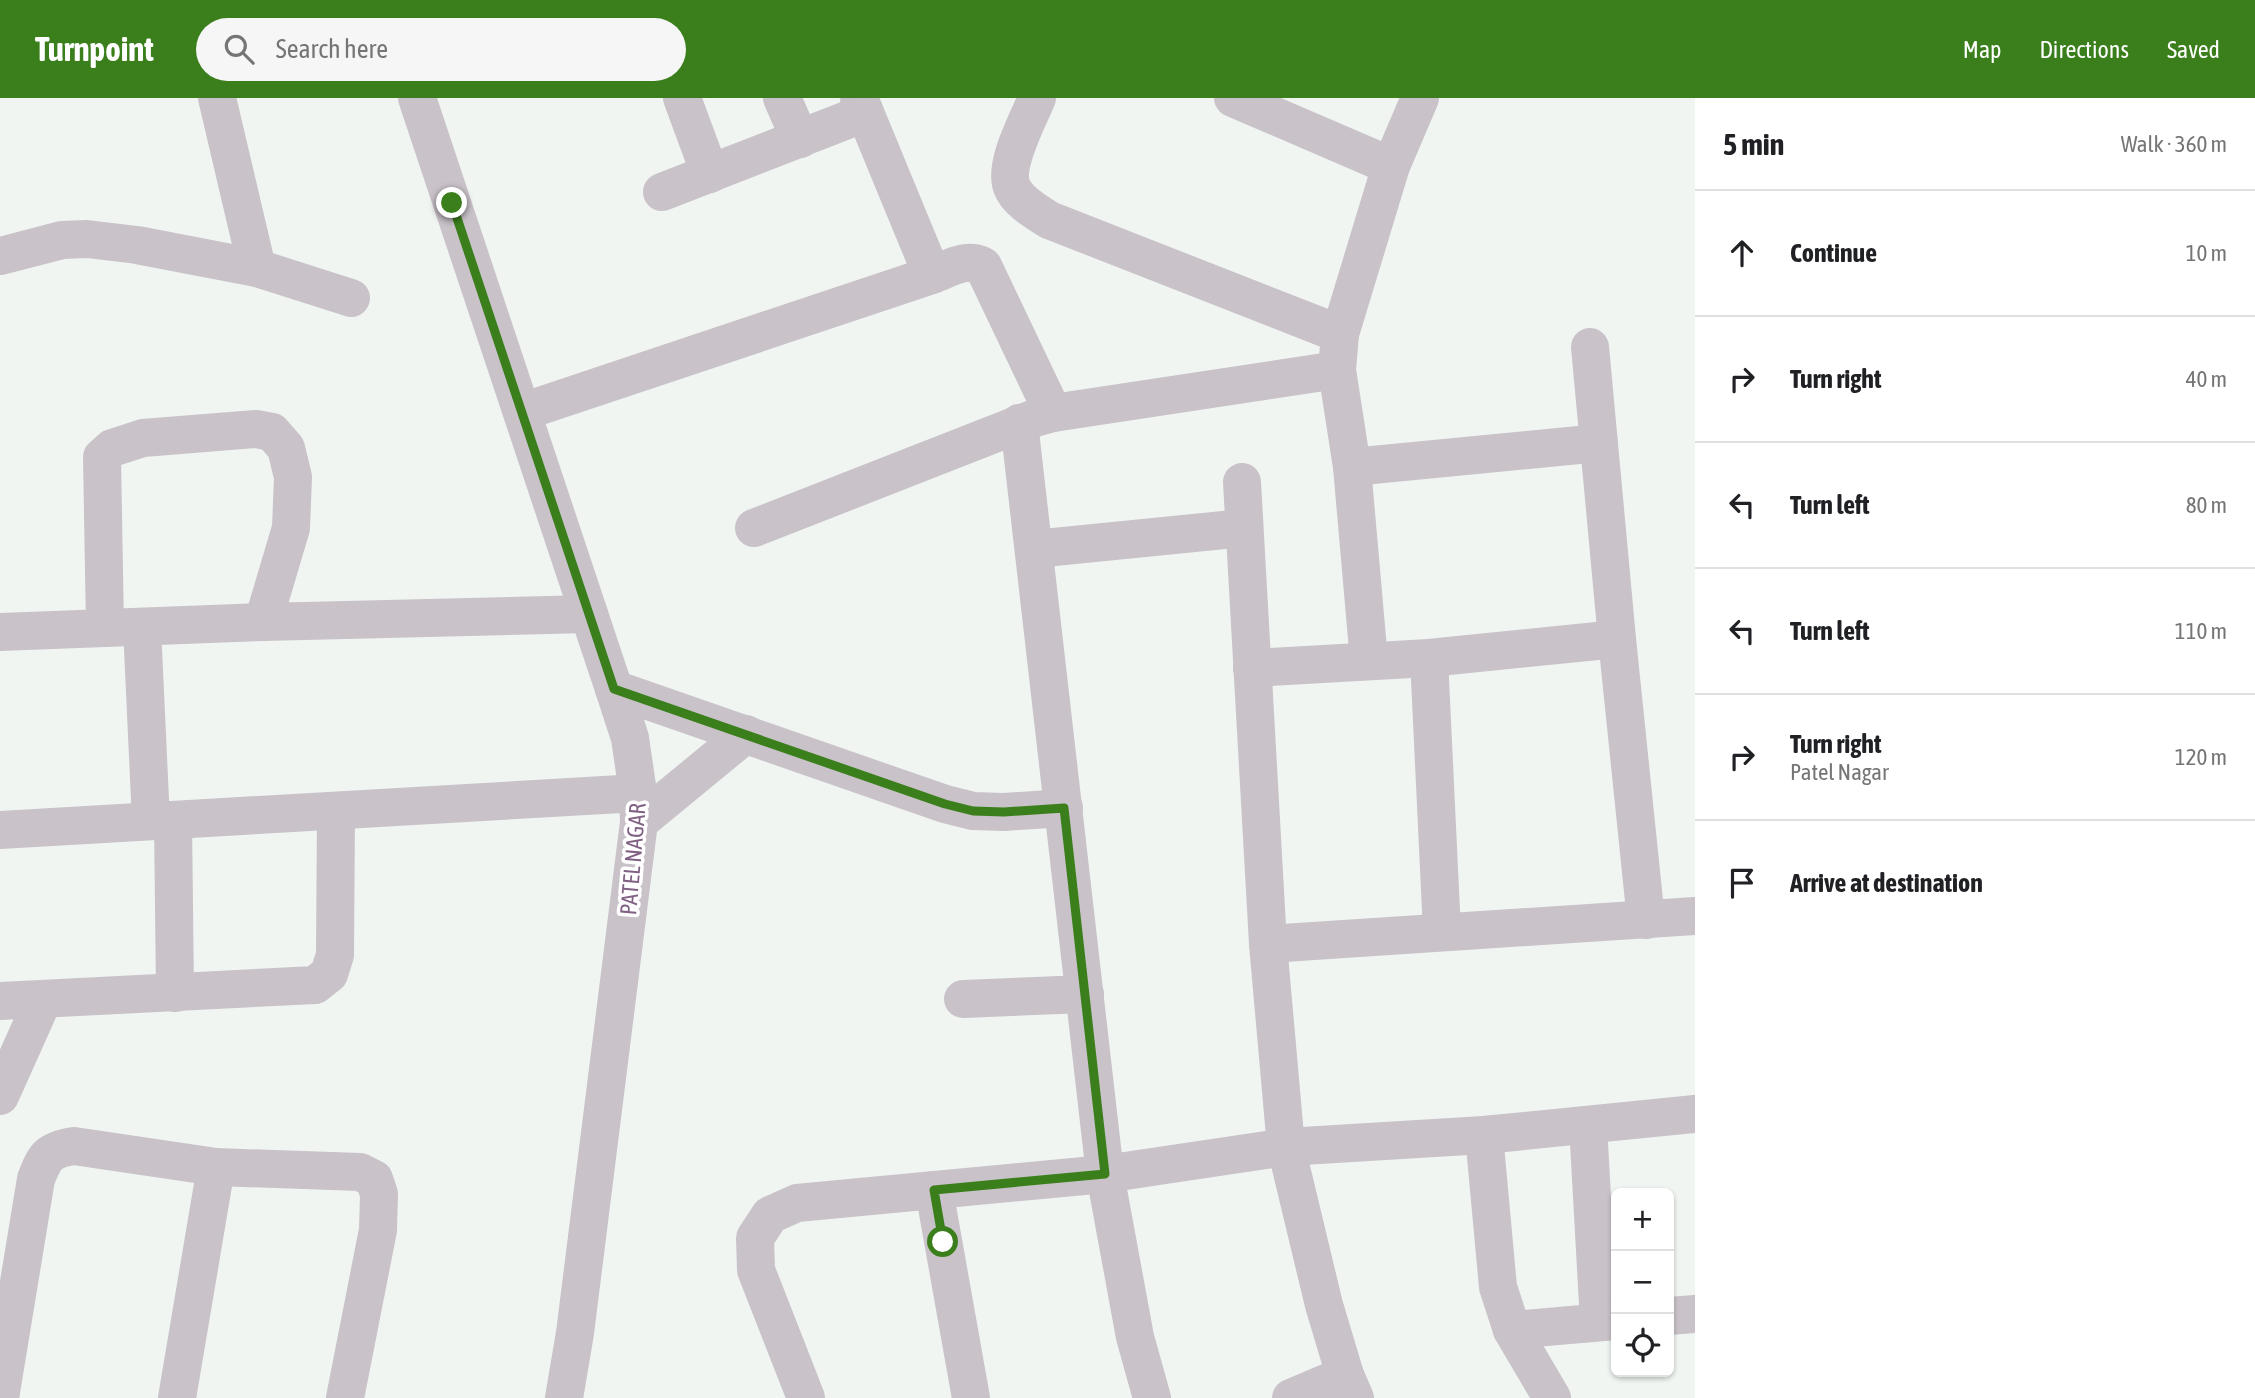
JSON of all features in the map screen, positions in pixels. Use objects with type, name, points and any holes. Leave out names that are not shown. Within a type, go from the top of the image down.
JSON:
[{"type":"street","points":[[217,98],[257,268]]},
{"type":"street","name":"PATEL NAGAR","points":[[417,98],[630,738],[639,807],[579,1306],[564,1398]]},
{"type":"street","points":[[682,98],[710,174]]},
{"type":"street","points":[[782,98],[800,139]]},
{"type":"street","points":[[1037,98],[1009,167],[1012,188],[1028,206],[1049,220],[1338,352]]},
{"type":"street","points":[[1233,98],[1391,166]]},
{"type":"street","points":[[1369,661],[1352,467],[1338,352],[1391,166],[1420,98]]},
{"type":"street","points":[[662,192],[800,139],[862,106],[932,275]]},
{"type":"street","points":[[0,256],[62,240],[87,239],[137,245],[257,268],[351,298]]},
{"type":"street","points":[[522,412],[964,263],[974,261],[983,266],[1036,418],[1034,550],[1105,1174],[1135,1337],[1152,1398]]},
{"type":"street","points":[[1590,347],[1646,920]]},
{"type":"street","points":[[754,528],[1036,418],[1338,352]]},
{"type":"street","points":[[175,993],[162,821],[123,628],[102,457],[112,447],[143,438],[256,429],[272,432],[286,449],[293,477],[291,528],[263,622]]},
{"type":"street","points":[[1352,467],[1599,443]]},
{"type":"street","points":[[1241,482],[1268,944],[1286,1147],[1324,1305],[1350,1387],[1291,1398]]},
{"type":"street","points":[[1034,550],[1244,528]]},
{"type":"street","points":[[0,632],[589,614]]},
{"type":"street","points":[[1252,668],[1429,658],[1617,639]]},
{"type":"street","points":[[1429,658],[1442,932]]},
{"type":"street","points":[[614,689],[945,804],[973,811],[1064,808]]},
{"type":"street","points":[[0,830],[336,811],[639,807],[746,734]]},
{"type":"street","points":[[0,1001],[315,985],[329,974],[335,955],[336,811]]},
{"type":"street","points":[[1268,944],[1695,916]]},
{"type":"street","points":[[963,999],[1085,994]]},
{"type":"street","points":[[0,1096],[43,1000]]},
{"type":"street","points":[[806,1398],[756,1270],[755,1238],[770,1214],[797,1203],[1105,1174],[1286,1147],[1484,1135],[1695,1114]]},
{"type":"street","points":[[1512,1330],[1608,1322],[1588,1125]]},
{"type":"street","points":[[1484,1135],[1498,1287],[1512,1330],[1552,1398]]},
{"type":"street","points":[[0,1398],[36,1180],[45,1158],[57,1149],[74,1146],[216,1167],[360,1172],[374,1179],[379,1194],[378,1230],[345,1398]]},
{"type":"street","points":[[177,1398],[216,1167]]},
{"type":"street","points":[[934,1190],[971,1398]]},
{"type":"street","points":[[1674,1316],[1695,1314]]},
{"type":"route","points":[[452,203],[614,689],[945,804],[973,811],[1064,808],[1105,1174],[934,1190],[943,1242]]}]
